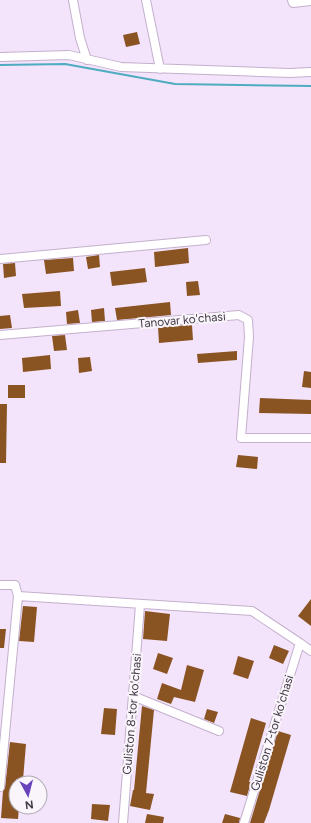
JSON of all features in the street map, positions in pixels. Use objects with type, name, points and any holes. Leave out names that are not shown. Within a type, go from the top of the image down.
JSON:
[{"type":"street","points":[[73,0],[80,38],[87,60]]},
{"type":"street","points":[[146,0],[160,69]]},
{"type":"street","points":[[292,0],[293,3],[311,1]]},
{"type":"street","points":[[0,57],[69,55],[121,67],[289,73],[311,72]]},
{"type":"street","points":[[0,259],[206,240]]},
{"type":"street","name":"Tanovar ko'chasi","points":[[0,335],[239,315],[248,320],[249,336],[241,438],[311,438]]},
{"type":"street","points":[[0,585],[15,585],[18,596],[0,787]]},
{"type":"street","points":[[18,596],[252,611],[300,642],[311,651]]},
{"type":"street","name":"Guliston 8-tor ko'chasi","points":[[123,823],[140,605]]},
{"type":"street","name":"Guliston 7-tor ko'chasi","points":[[244,823],[300,642]]},
{"type":"street","points":[[133,696],[219,731]]},
{"type":"building","points":[[137,32],[140,44],[126,47],[123,35]]},
{"type":"building","points":[[188,248],[189,263],[155,267],[154,252]]},
{"type":"building","points":[[99,255],[100,267],[88,269],[86,257]]},
{"type":"building","points":[[73,258],[74,271],[46,274],[44,260]]},
{"type":"building","points":[[15,263],[16,276],[4,278],[3,264]]},
{"type":"building","points":[[145,268],[147,282],[112,286],[110,272]]},
{"type":"building","points":[[198,281],[200,295],[187,296],[186,282]]},
{"type":"building","points":[[60,291],[61,306],[24,308],[22,294]]},
{"type":"building","points":[[170,302],[171,315],[117,320],[115,308]]},
{"type":"building","points":[[104,308],[105,321],[92,322],[91,310]]},
{"type":"building","points":[[78,310],[80,323],[67,324],[66,312]]},
{"type":"building","points":[[10,315],[12,328],[0,329],[0,316]]},
{"type":"building","points":[[192,325],[193,340],[159,343],[158,327]]},
{"type":"building","points":[[65,335],[67,350],[54,351],[52,336]]},
{"type":"building","points":[[237,351],[237,360],[198,363],[197,354]]},
{"type":"building","points":[[50,355],[51,369],[23,372],[22,358]]},
{"type":"building","points":[[90,357],[92,371],[79,373],[78,358]]},
{"type":"building","points":[[304,371],[311,372],[311,388],[302,387]]},
{"type":"building","points":[[8,385],[25,385],[25,398],[8,398]]},
{"type":"building","points":[[260,398],[311,400],[311,414],[259,413]]},
{"type":"building","points":[[0,404],[7,404],[6,463],[0,463]]},
{"type":"building","points":[[238,455],[258,457],[257,469],[236,467]]},
{"type":"building","points":[[311,599],[311,626],[298,616]]},
{"type":"building","points":[[23,606],[37,607],[34,642],[19,641]]},
{"type":"building","points":[[145,611],[170,614],[167,641],[143,639]]},
{"type":"building","points":[[0,629],[6,629],[4,648],[0,648]]},
{"type":"building","points":[[274,645],[289,651],[283,664],[269,658]]},
{"type":"building","points":[[158,653],[173,658],[167,674],[153,669]]},
{"type":"building","points":[[238,656],[254,661],[248,679],[233,674]]},
{"type":"building","points":[[187,665],[204,670],[195,702],[174,697],[171,704],[157,699],[162,683],[181,690]]},
{"type":"building","points":[[142,706],[154,710],[146,793],[154,794],[150,810],[130,806],[134,790]]},
{"type":"building","points":[[104,708],[117,709],[115,735],[101,734]]},
{"type":"building","points":[[207,709],[218,712],[214,723],[204,719]]},
{"type":"building","points":[[251,718],[266,723],[249,782],[251,782],[247,796],[230,792]]},
{"type":"building","points":[[278,731],[291,735],[269,810],[264,823],[250,823]]},
{"type":"building","points":[[10,742],[26,744],[23,775],[8,775],[8,815],[18,815],[18,819],[1,818],[3,791],[5,788]]},
{"type":"building","points":[[92,804],[110,805],[108,821],[91,819]]},
{"type":"building","points":[[147,814],[164,817],[163,823],[145,823]]},
{"type":"building","points":[[225,814],[240,818],[239,823],[222,823]]},
{"type":"waterway","points":[[0,65],[65,64],[175,84],[311,86]]}]
